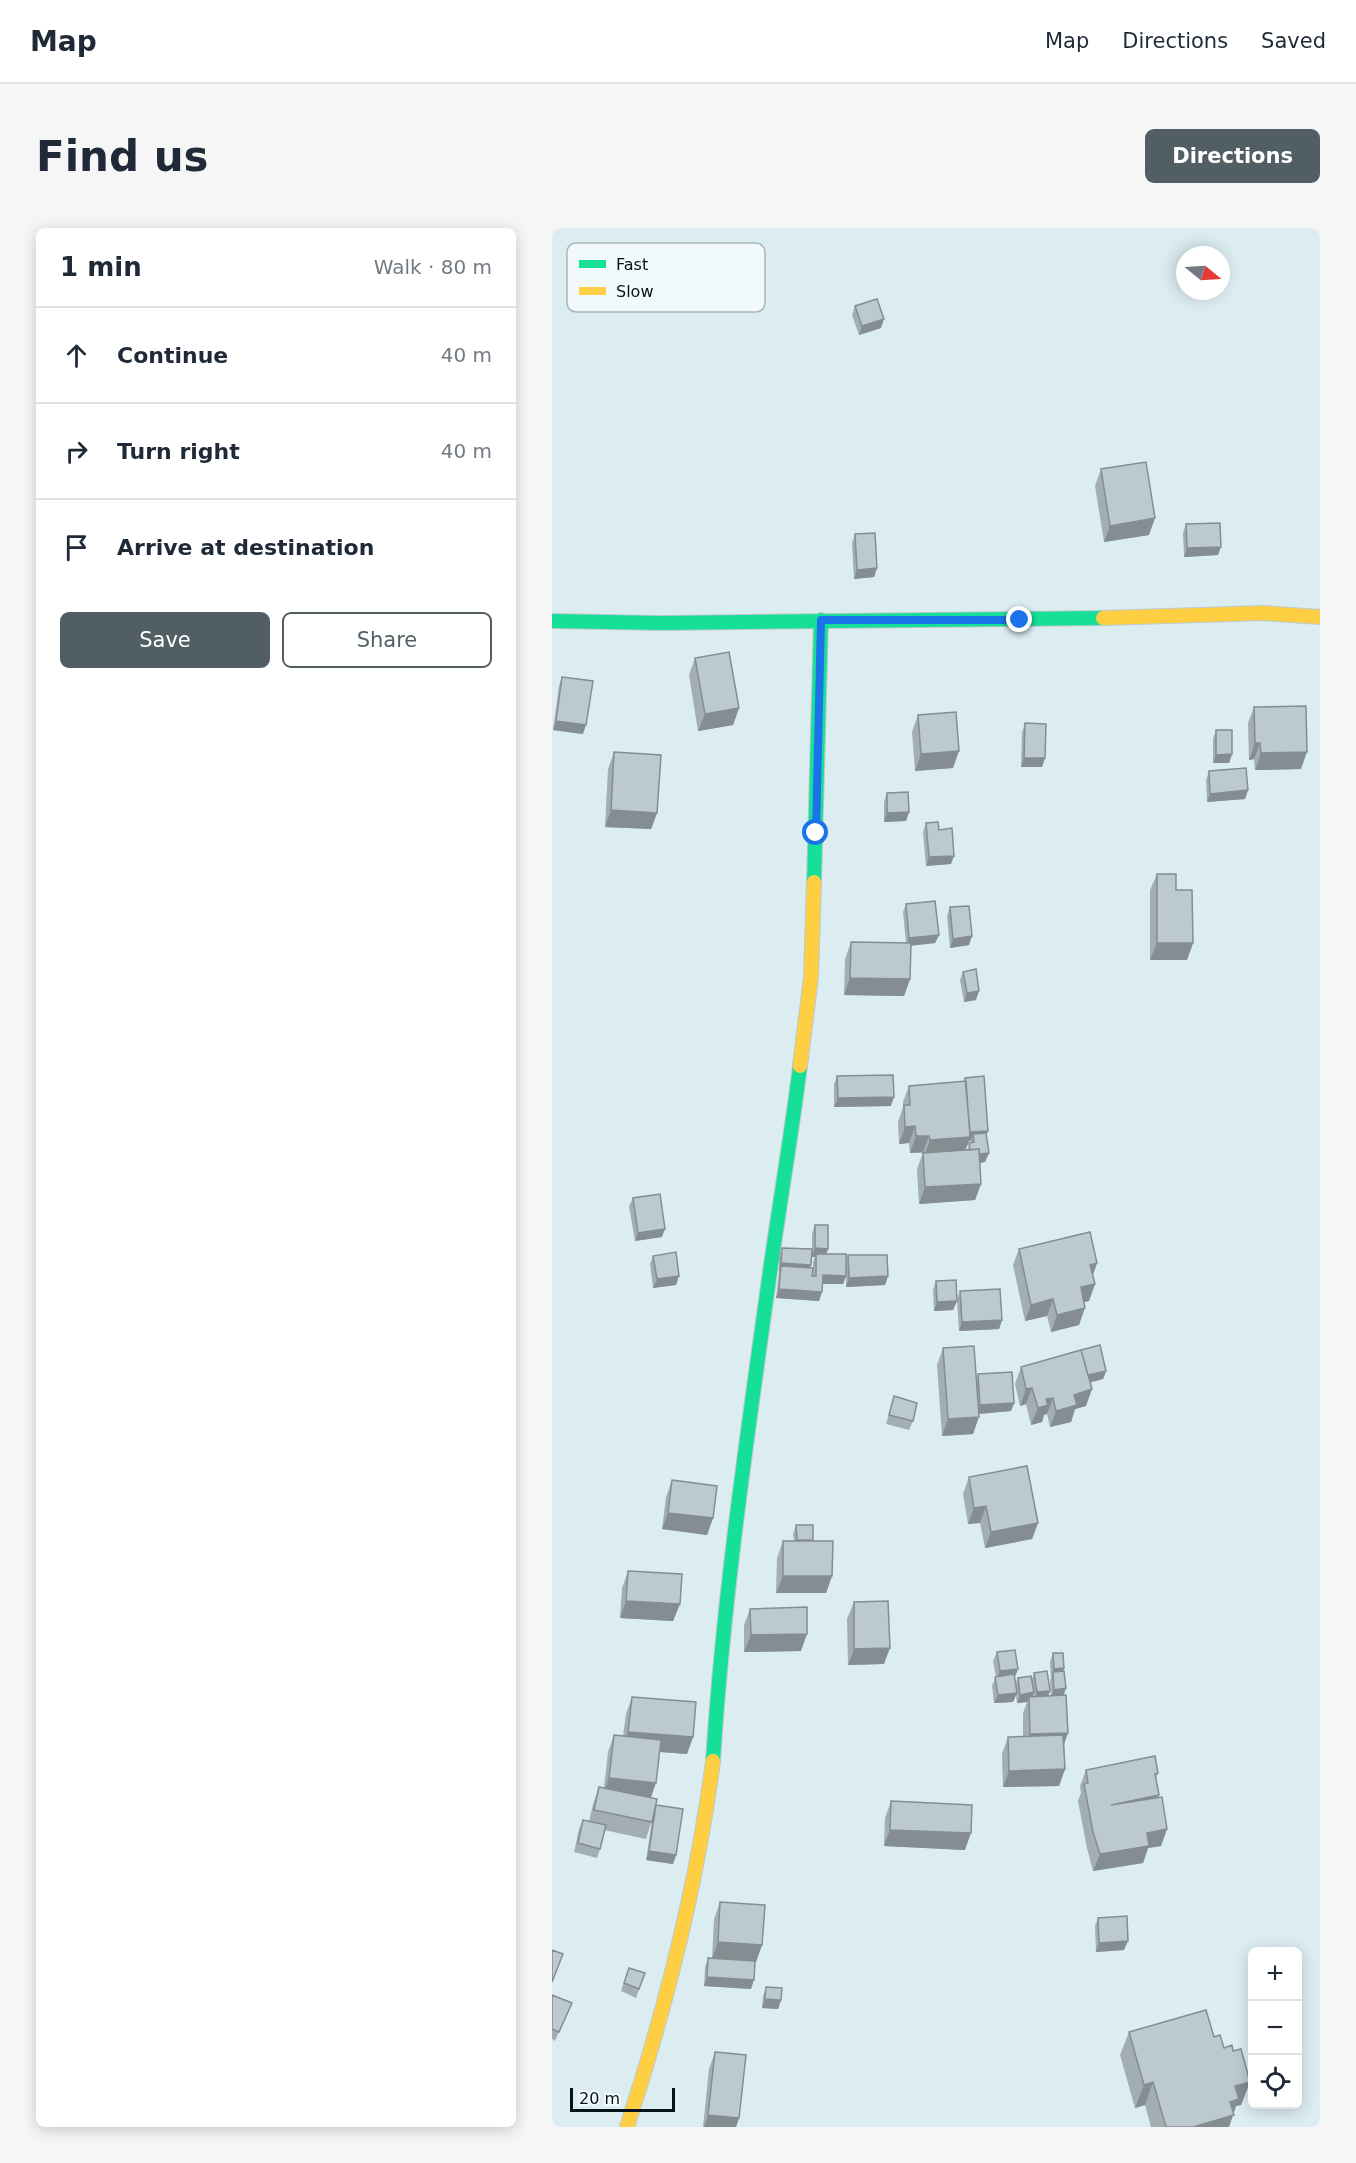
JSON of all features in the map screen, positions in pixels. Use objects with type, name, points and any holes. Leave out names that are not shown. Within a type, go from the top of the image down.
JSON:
[{"type":"street","points":[[552,621],[662,623],[1020,620],[1263,613],[1320,617]]},
{"type":"street","points":[[627,2127],[654,2044],[684,1927],[712,1762],[718,1680],[738,1514],[768,1284],[791,1143],[811,977],[821,620]]},
{"type":"building","points":[[877,299],[884,319],[862,326],[855,306]]},
{"type":"building","points":[[1146,462],[1155,518],[1110,526],[1101,469]]},
{"type":"building","points":[[1220,523],[1221,547],[1187,548],[1186,524]]},
{"type":"building","points":[[875,533],[877,568],[857,570],[855,534]]},
{"type":"building","points":[[729,652],[739,708],[705,714],[695,658]]},
{"type":"building","points":[[562,677],[593,681],[586,725],[556,721]]},
{"type":"building","points":[[1306,706],[1307,752],[1261,753],[1260,743],[1255,743],[1254,707]]},
{"type":"building","points":[[956,712],[959,751],[921,754],[918,715]]},
{"type":"building","points":[[1025,723],[1046,724],[1045,758],[1024,758]]},
{"type":"building","points":[[1216,730],[1232,730],[1232,754],[1216,755]]},
{"type":"building","points":[[614,752],[661,755],[657,813],[611,810]]},
{"type":"building","points":[[1246,768],[1248,790],[1210,794],[1209,771]]},
{"type":"building","points":[[908,792],[909,812],[887,813],[887,793]]},
{"type":"building","points":[[938,822],[939,830],[952,828],[954,856],[929,857],[926,823]]},
{"type":"building","points":[[1157,874],[1176,874],[1176,890],[1192,890],[1193,943],[1157,943]]},
{"type":"building","points":[[935,901],[939,935],[909,938],[906,904]]},
{"type":"building","points":[[969,906],[972,936],[953,939],[950,907]]},
{"type":"building","points":[[851,942],[911,943],[910,979],[850,978]]},
{"type":"building","points":[[976,969],[979,991],[967,993],[963,972]]},
{"type":"building","points":[[893,1075],[894,1097],[838,1098],[837,1076]]},
{"type":"building","points":[[984,1076],[988,1131],[970,1132],[965,1078]]},
{"type":"building","points":[[966,1081],[970,1137],[930,1140],[929,1136],[916,1136],[915,1126],[905,1127],[904,1105],[910,1105],[909,1086]]},
{"type":"building","points":[[986,1133],[989,1153],[979,1154],[979,1149],[970,1150],[969,1143],[974,1142],[973,1134]]},
{"type":"building","points":[[979,1149],[981,1184],[925,1187],[923,1153]]},
{"type":"building","points":[[660,1194],[665,1229],[638,1233],[633,1198]]},
{"type":"building","points":[[815,1225],[828,1225],[828,1249],[815,1248]]},
{"type":"building","points":[[1090,1232],[1097,1263],[1090,1265],[1095,1284],[1081,1287],[1085,1308],[1057,1315],[1053,1299],[1031,1305],[1019,1249]]},
{"type":"building","points":[[782,1248],[812,1249],[811,1265],[781,1263]]},
{"type":"building","points":[[676,1252],[679,1276],[657,1279],[653,1256]]},
{"type":"building","points":[[816,1254],[846,1254],[846,1276],[823,1275],[822,1292],[779,1289],[781,1266],[813,1268],[812,1276],[816,1276]]},
{"type":"building","points":[[848,1255],[887,1255],[888,1276],[849,1278]]},
{"type":"building","points":[[956,1280],[957,1301],[937,1302],[936,1281]]},
{"type":"building","points":[[1000,1289],[1002,1320],[962,1322],[960,1291]]},
{"type":"building","points":[[1100,1345],[1106,1371],[1088,1375],[1081,1350]]},
{"type":"building","points":[[974,1346],[979,1417],[948,1419],[943,1348]]},
{"type":"building","points":[[1081,1350],[1092,1389],[1074,1395],[1077,1405],[1056,1411],[1053,1398],[1046,1399],[1048,1405],[1038,1408],[1032,1388],[1026,1389],[1021,1367]]},
{"type":"building","points":[[1012,1372],[1014,1403],[980,1405],[978,1374]]},
{"type":"building","points":[[894,1396],[917,1403],[913,1421],[889,1415]]},
{"type":"building","points":[[1027,1466],[1038,1523],[991,1532],[986,1506],[974,1508],[969,1477]]},
{"type":"building","points":[[672,1480],[717,1486],[713,1518],[668,1513]]},
{"type":"building","points":[[796,1525],[813,1525],[813,1540],[797,1540]]},
{"type":"building","points":[[783,1541],[833,1541],[832,1576],[783,1576]]},
{"type":"building","points":[[628,1571],[682,1574],[680,1604],[626,1601]]},
{"type":"building","points":[[888,1601],[890,1648],[854,1649],[854,1602]]},
{"type":"building","points":[[807,1607],[807,1634],[751,1635],[750,1609]]},
{"type":"building","points":[[1015,1650],[1018,1669],[1000,1671],[997,1652]]},
{"type":"building","points":[[1053,1653],[1063,1653],[1064,1668],[1054,1669]]},
{"type":"building","points":[[1047,1671],[1050,1691],[1037,1692],[1034,1673]]},
{"type":"building","points":[[1064,1671],[1066,1688],[1054,1690],[1053,1672]]},
{"type":"building","points":[[1014,1674],[1017,1693],[998,1695],[995,1677]]},
{"type":"building","points":[[1031,1676],[1034,1692],[1020,1695],[1018,1678]]},
{"type":"building","points":[[1066,1695],[1068,1733],[1030,1734],[1029,1697]]},
{"type":"building","points":[[632,1697],[696,1702],[693,1737],[628,1732]]},
{"type":"building","points":[[614,1735],[661,1740],[656,1783],[609,1778]]},
{"type":"building","points":[[1063,1735],[1065,1769],[1009,1771],[1008,1737]]},
{"type":"building","points":[[1155,1756],[1158,1773],[1155,1774],[1159,1795],[1111,1805],[1162,1797],[1167,1829],[1147,1833],[1149,1846],[1100,1854],[1093,1832],[1084,1784],[1088,1783],[1086,1770]]},
{"type":"building","points":[[599,1787],[657,1799],[652,1822],[594,1810]]},
{"type":"building","points":[[891,1801],[972,1805],[971,1833],[890,1830]]},
{"type":"building","points":[[656,1805],[683,1809],[676,1855],[649,1851]]},
{"type":"building","points":[[583,1820],[606,1825],[600,1849],[578,1843]]},
{"type":"building","points":[[720,1902],[765,1905],[762,1945],[718,1942]]},
{"type":"building","points":[[1127,1916],[1128,1941],[1099,1943],[1098,1918]]},
{"type":"building","points":[[552,1950],[563,1954],[552,1982]]},
{"type":"building","points":[[708,1958],[755,1961],[754,1980],[707,1977]]},
{"type":"building","points":[[629,1968],[645,1973],[639,1989],[624,1983]]},
{"type":"building","points":[[766,1987],[782,1988],[781,2000],[765,1999]]},
{"type":"building","points":[[552,1995],[572,2003],[559,2032],[552,2029]]},
{"type":"building","points":[[1206,2010],[1214,2037],[1220,2035],[1224,2048],[1232,2045],[1233,2051],[1241,2049],[1248,2075],[1248,2083],[1235,2086],[1239,2099],[1230,2102],[1234,2115],[1193,2127],[1166,2127],[1153,2082],[1144,2085],[1129,2032]]},
{"type":"building","points":[[715,2052],[746,2055],[739,2118],[708,2115]]},
{"type":"traffic: fast","points":[[552,621],[662,623],[1103,618]]},
{"type":"traffic: fast","points":[[814,882],[821,620]]},
{"type":"traffic: fast","points":[[713,1761],[736,1523],[800,1066]]},
{"type":"traffic: slow","points":[[1103,618],[1263,613],[1320,617]]},
{"type":"traffic: slow","points":[[800,1066],[811,977],[814,882]]},
{"type":"traffic: slow","points":[[627,2127],[655,2037],[679,1946],[698,1854],[713,1761]]},
{"type":"route","points":[[816,833],[821,620],[1020,620]]}]
